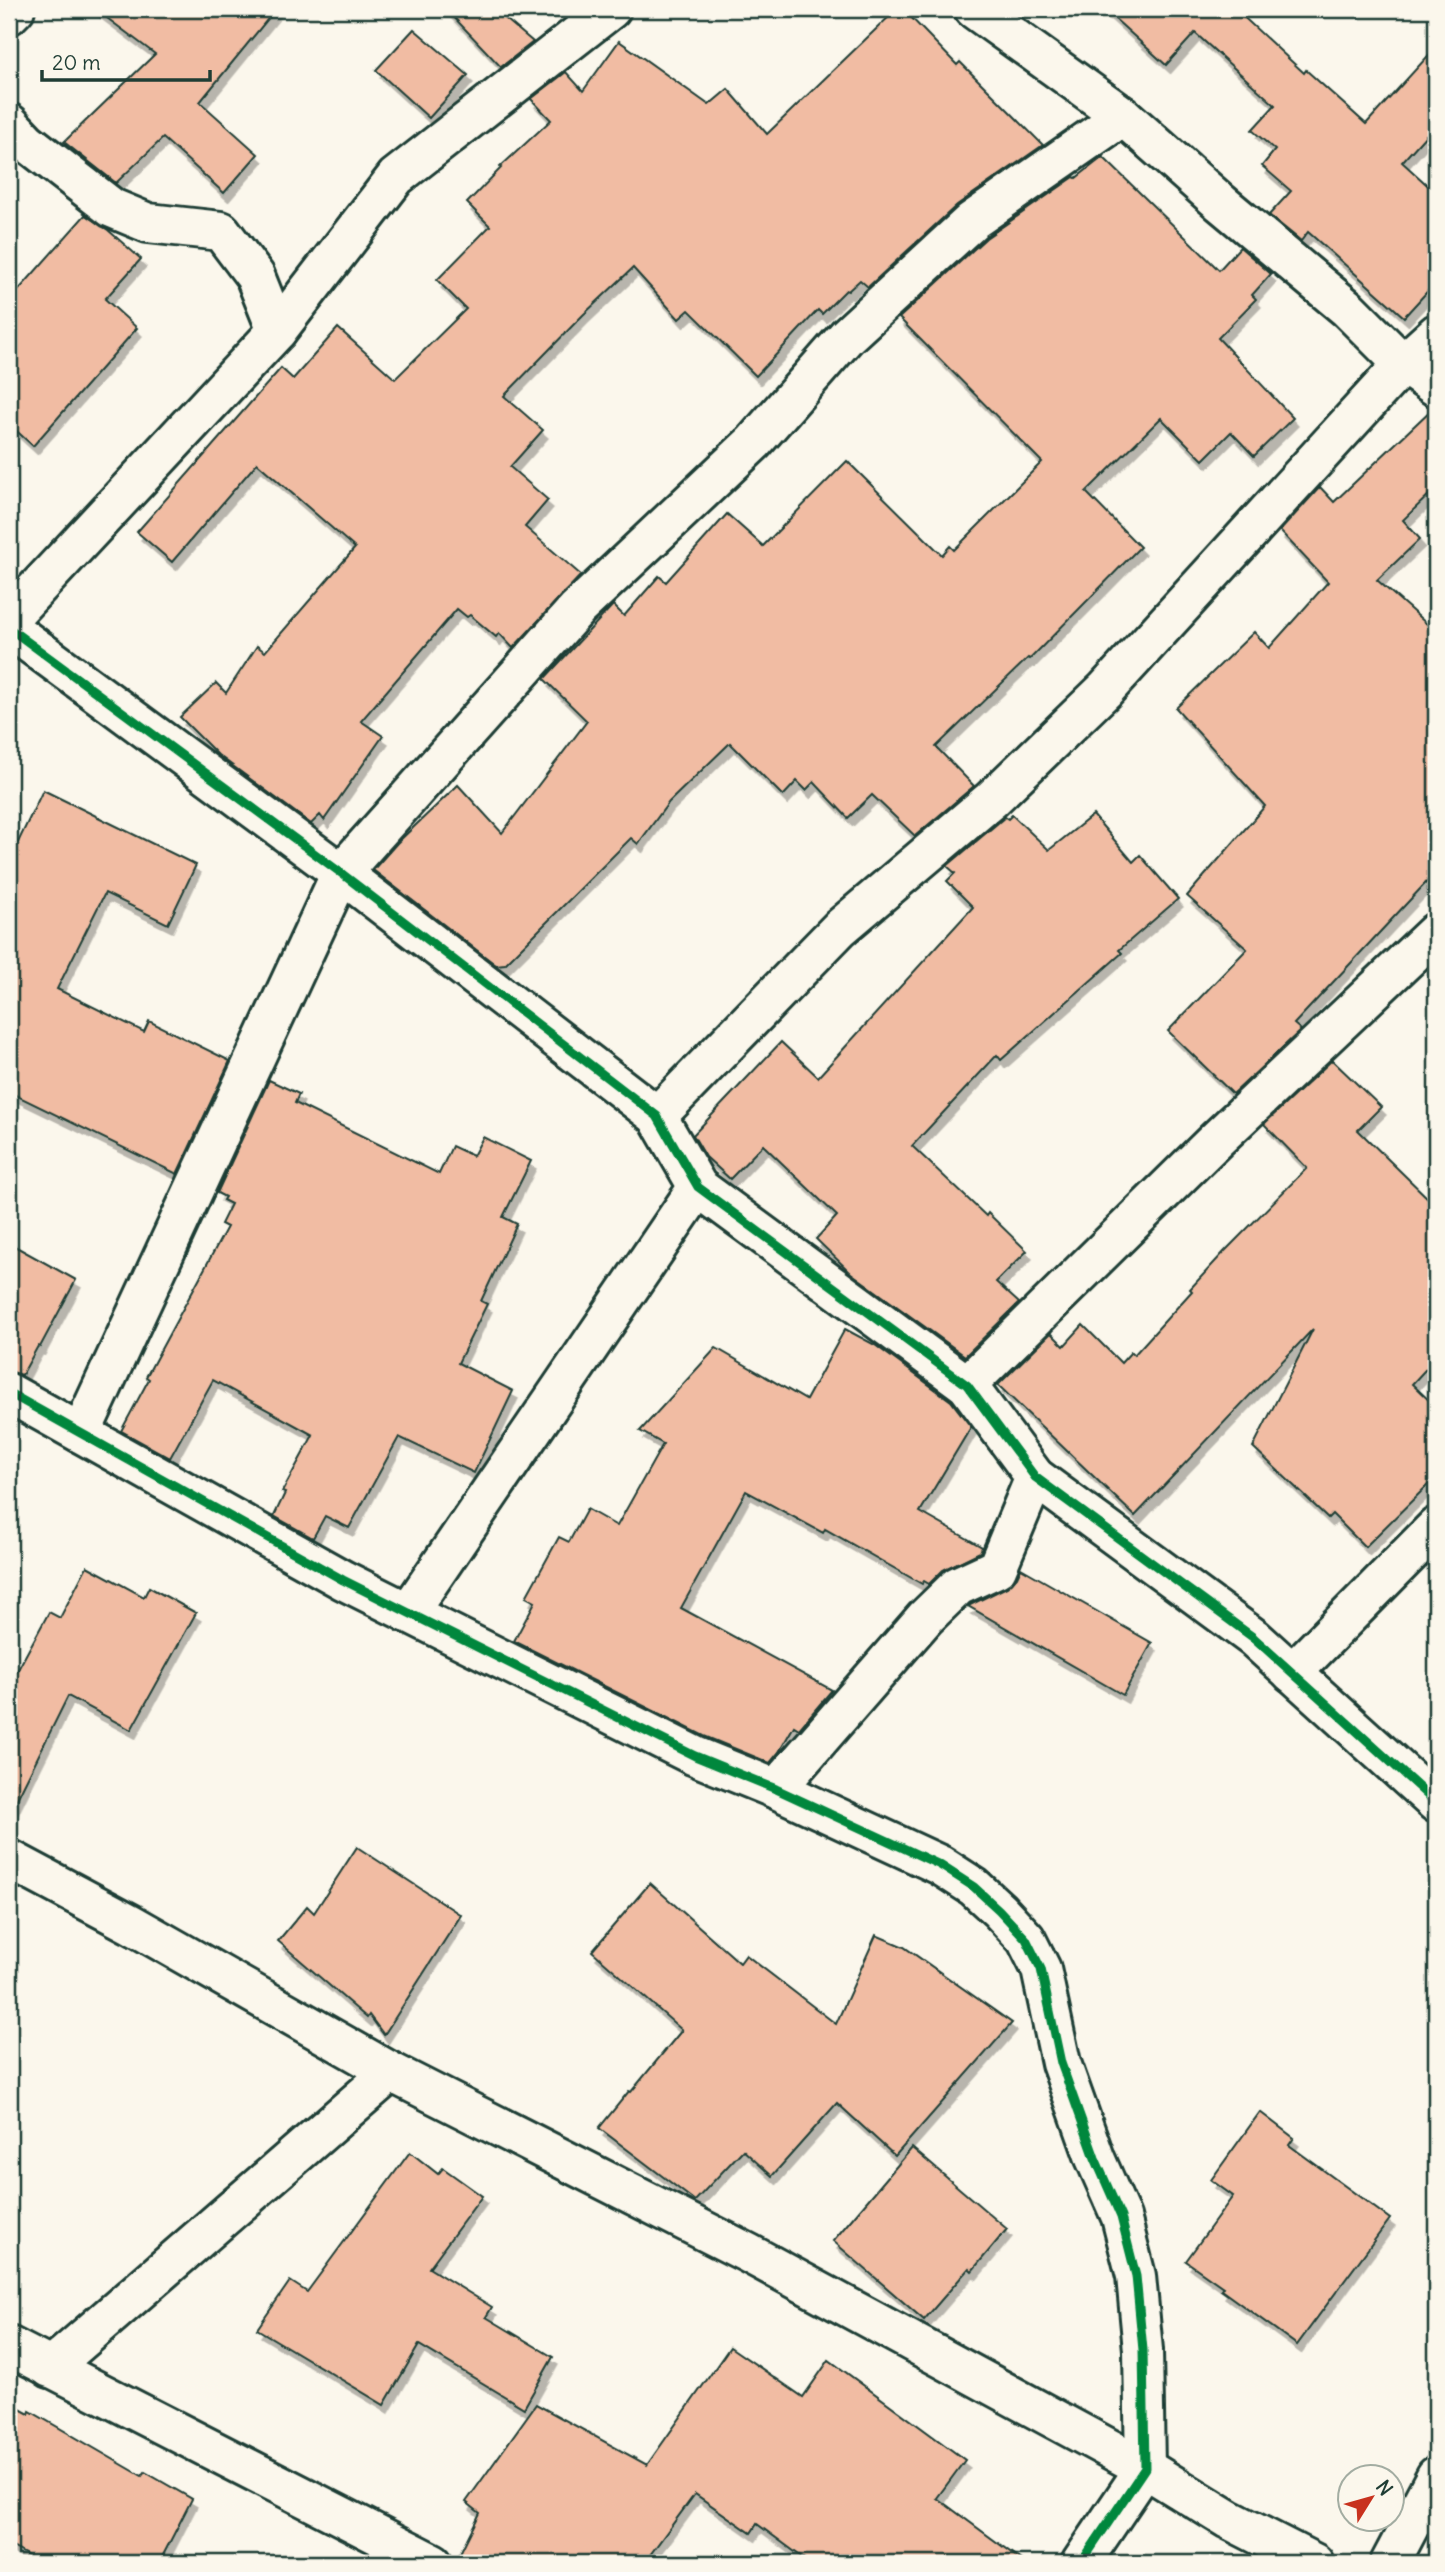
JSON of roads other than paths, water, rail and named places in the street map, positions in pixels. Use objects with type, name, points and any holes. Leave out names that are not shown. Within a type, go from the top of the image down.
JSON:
[{"type":"street","points":[[9,15],[15,9]]},
{"type":"street","points":[[9,618],[277,331],[397,177],[611,9]]},
{"type":"street","points":[[974,9],[1123,116],[1221,204],[1348,309],[1402,364],[1436,387]]},
{"type":"street","points":[[81,1433],[341,873],[577,609],[754,442],[848,336],[972,221],[1123,116]]},
{"type":"street","points":[[9,123],[27,142],[112,208],[148,222],[221,231],[255,276],[277,331]]},
{"type":"street","points":[[657,1116],[840,928],[991,800],[1105,690],[1402,364],[1436,334]]},
{"type":"street","points":[[9,628],[341,873],[657,1116],[698,1187],[967,1385],[1035,1477],[1254,1638],[1436,1803]]},
{"type":"street","points":[[967,1385],[1235,1121],[1436,932]]},
{"type":"street","points":[[408,1613],[698,1187]]},
{"type":"street","points":[[9,1393],[343,1580],[408,1613],[695,1756],[776,1789],[940,1865],[974,1887],[1026,1939],[1041,1969],[1061,2063],[1095,2158],[1121,2217],[1136,2276],[1143,2350],[1145,2468],[1081,2563]]},
{"type":"street","points":[[776,1789],[925,1618],[958,1586],[997,1568],[1035,1477]]},
{"type":"street","points":[[1292,1673],[1436,1527]]},
{"type":"street","points":[[9,1859],[131,1924],[391,2072],[748,2253],[1145,2468],[1228,2519],[1314,2563]]},
{"type":"street","points":[[50,2368],[391,2072]]},
{"type":"street","points":[[9,2346],[433,2563]]},
{"type":"street","points":[[1390,2563],[1436,2476]]}]
